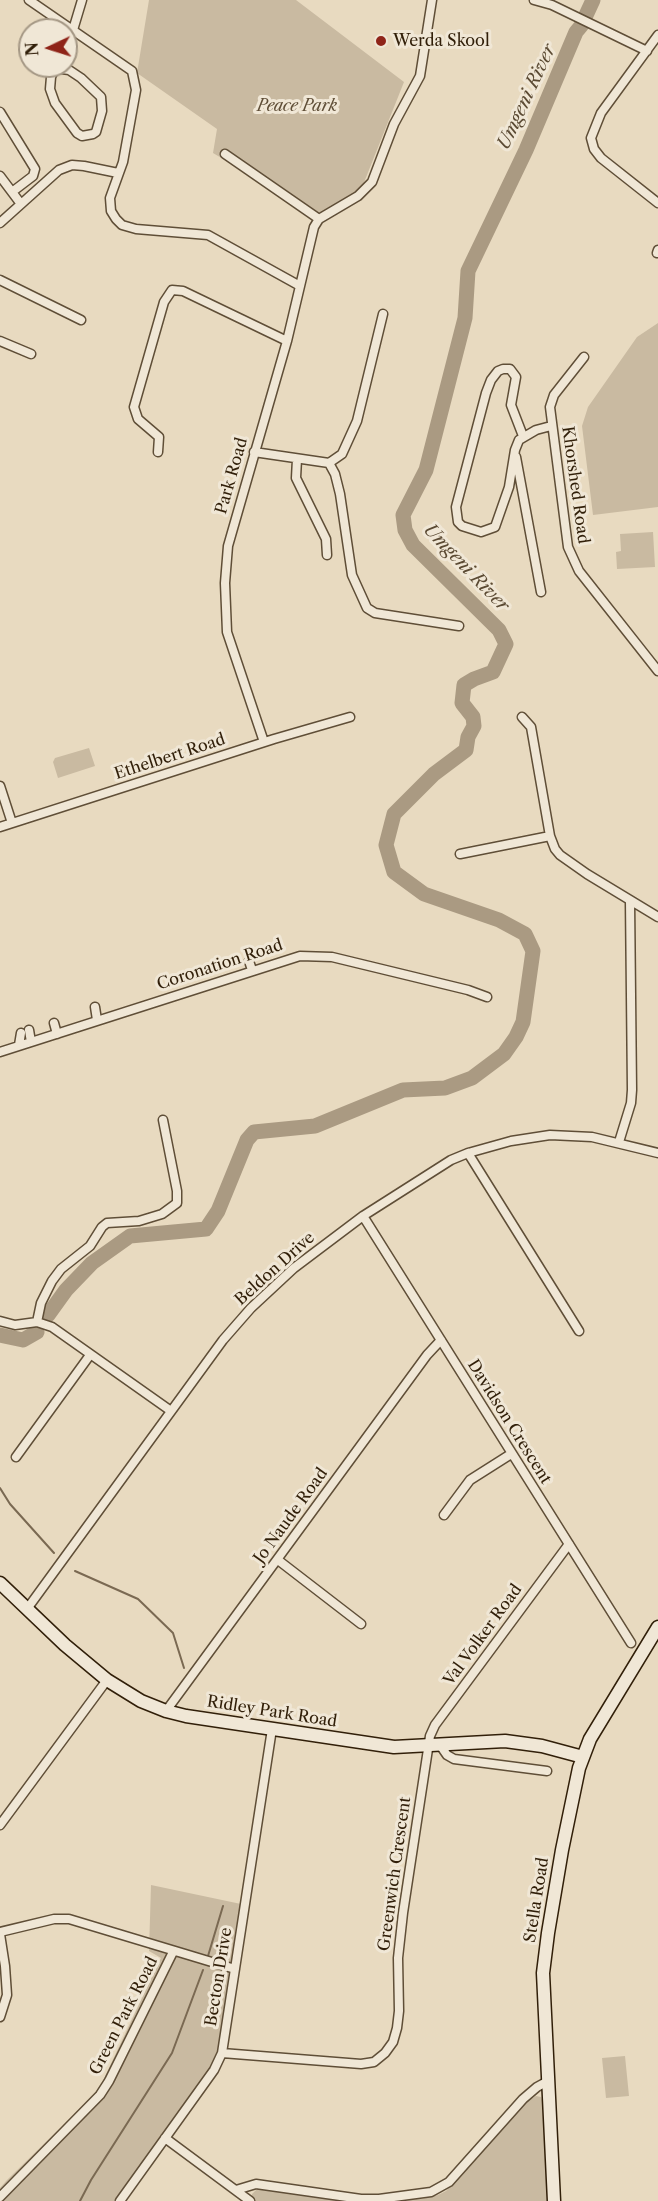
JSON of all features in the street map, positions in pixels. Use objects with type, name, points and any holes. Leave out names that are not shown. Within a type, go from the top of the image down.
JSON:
[{"type":"street","points":[[29,0],[51,18]]},
{"type":"street","points":[[77,18],[82,0]]},
{"type":"street","points":[[225,153],[319,219],[358,196],[372,182],[394,124],[420,76],[432,0]]},
{"type":"street","points":[[534,0],[552,5],[646,51]]},
{"type":"street","points":[[78,33],[132,71],[136,90],[123,162],[110,198],[111,211],[122,225],[136,229],[208,235],[300,286]]},
{"type":"street","points":[[658,35],[601,113],[591,138],[601,158],[658,203]]},
{"type":"street","points":[[55,67],[69,70],[81,78],[100,97],[102,111],[93,135],[82,136],[77,133],[55,103],[50,89],[51,76],[55,67]]},
{"type":"street","points":[[0,112],[35,169],[33,176],[12,192]]},
{"type":"street","points":[[1,221],[59,170],[72,165],[118,173]]},
{"type":"street","points":[[0,176],[21,204]]},
{"type":"street","name":"Park Road","points":[[264,742],[228,632],[225,562],[286,341],[311,237],[319,219]]},
{"type":"street","points":[[0,280],[81,320]]},
{"type":"street","points":[[158,452],[159,436],[138,419],[134,407],[164,302],[172,290],[183,291],[286,341]]},
{"type":"street","points":[[254,452],[329,463],[342,454],[357,421],[383,314]]},
{"type":"street","points":[[0,341],[31,354]]},
{"type":"street","name":"Khorshed Road","points":[[584,357],[554,395],[550,407],[568,547],[572,560],[658,671]]},
{"type":"street","points":[[523,436],[511,405],[515,372],[503,369],[498,371],[491,380],[486,393],[456,507],[458,522],[462,526],[481,532],[495,527],[509,487],[514,450],[519,440],[523,436],[551,426]]},
{"type":"street","points":[[514,450],[541,592]]},
{"type":"street","points":[[297,459],[296,478],[326,540],[327,555]]},
{"type":"street","points":[[329,463],[335,474],[340,494],[352,574],[366,608],[375,613],[459,626]]},
{"type":"street","name":"Ethelbert Road","points":[[0,827],[264,742],[350,717]]},
{"type":"street","points":[[522,717],[531,727],[550,836],[560,855],[658,917]]},
{"type":"street","points":[[0,786],[12,823]]},
{"type":"street","points":[[460,854],[550,836]]},
{"type":"street","points":[[619,1143],[633,1090],[630,901]]},
{"type":"street","name":"Coronation Road","points":[[0,1052],[300,956],[332,957],[468,990],[487,997]]},
{"type":"street","points":[[249,961],[252,970]]},
{"type":"street","points":[[95,1007],[97,1020]]},
{"type":"street","points":[[54,1023],[57,1034]]},
{"type":"street","points":[[19,1045],[25,1032],[31,1042]]},
{"type":"street","points":[[37,1322],[41,1303],[52,1281],[61,1269],[90,1246],[102,1227],[107,1223],[139,1221],[162,1214],[177,1203],[177,1191],[164,1120]]},
{"type":"street","name":"Beldon Drive","points":[[27,1609],[223,1340],[251,1308],[294,1268],[363,1216],[451,1160],[512,1141],[550,1135],[592,1137],[658,1153]]},
{"type":"street","points":[[468,1153],[579,1331]]},
{"type":"street","name":"Davidson Crescent","points":[[363,1216],[631,1643]]},
{"type":"street","points":[[0,1321],[15,1325],[37,1322],[51,1327],[171,1411]]},
{"type":"street","name":"Jo Naude Road","points":[[166,1711],[427,1355],[441,1340]]},
{"type":"street","points":[[16,1457],[90,1356]]},
{"type":"street","points":[[444,1515],[470,1480],[511,1454]]},
{"type":"street","name":"Val Volker Road","points":[[434,1746],[430,1736],[435,1725],[569,1544]]},
{"type":"street","points":[[278,1560],[361,1624]]},
{"type":"street","name":"Ridley Park Road","points":[[0,1584],[80,1659],[107,1680],[141,1701],[166,1711],[394,1747],[434,1746],[488,1740],[521,1742],[583,1757]]},
{"type":"street","name":"Stella Road","points":[[554,2201],[543,1992],[545,1950],[568,1816],[583,1757],[599,1721],[635,1668],[658,1627]]},
{"type":"street","points":[[0,1825],[107,1680]]},
{"type":"street","name":"Becton Drive","points":[[120,2201],[214,2070],[222,2053],[272,1729]]},
{"type":"street","points":[[434,1746],[454,1759],[546,1771]]},
{"type":"street","name":"Greenwich Crescent","points":[[222,2053],[361,2064],[374,2062],[393,2042],[399,2011],[398,1959],[403,1913],[434,1746]]},
{"type":"street","points":[[0,2017],[7,1995],[0,1933],[54,1919],[69,1918],[235,1969]]},
{"type":"street","name":"Green Park Road","points":[[0,2197],[100,2095],[110,2081],[174,1952]]},
{"type":"street","points":[[236,2190],[256,2184],[362,2199],[431,2192],[449,2182],[523,2100],[537,2087],[548,2081]]},
{"type":"street","points":[[165,2138],[250,2201]]},
{"type":"green space","name":"Peace Park","points":[[149,0],[296,0],[404,82],[363,185],[358,192],[318,216],[213,153],[217,129],[137,73]]},
{"type":"green space","points":[[658,323],[658,507],[593,515],[582,426],[588,407],[637,337]]},
{"type":"green space","points":[[653,532],[655,567],[617,569],[616,552],[621,551],[620,534]]},
{"type":"green space","points":[[89,748],[95,766],[58,778],[53,762],[55,758]]},
{"type":"green space","points":[[151,1885],[241,1904],[218,2051],[214,2062],[115,2201],[0,2201],[0,2188],[7,2180],[98,2091],[161,1958],[149,1951]]},
{"type":"green space","points":[[625,2056],[629,2096],[606,2098],[602,2058]]},
{"type":"green space","points":[[536,2096],[541,2097],[543,2102],[548,2201],[397,2201],[426,2198],[446,2191],[523,2104]]},
{"type":"green space","points":[[258,2188],[342,2201],[255,2201],[251,2198]]},
{"type":"waterway","name":"Umgeni River","points":[[48,1315],[66,1290],[92,1263],[130,1236],[206,1229],[218,1211],[247,1140],[254,1132],[315,1126],[403,1090],[445,1088],[472,1078],[504,1054],[523,1022],[533,951],[525,934],[499,920],[424,894],[394,872],[386,845],[394,814],[434,774],[466,750],[468,737],[474,726],[473,717],[462,703],[464,685],[493,672],[506,644],[499,630],[413,545],[405,530],[403,515],[426,470],[465,318],[468,271],[526,150],[576,32],[593,0]]},
{"type":"waterway","name":"Umgeni River","points":[[0,1335],[23,1340],[37,1332]]},
{"type":"waterway","points":[[0,1488],[10,1504],[54,1553]]},
{"type":"waterway","points":[[75,1571],[138,1599],[173,1633],[184,1668]]},
{"type":"waterway","points":[[208,1956],[223,1906]]},
{"type":"waterway","points":[[80,2201],[172,2053],[203,1970]]},
{"type":"place","name":"Werda Skool","points":[[381,41]]}]
